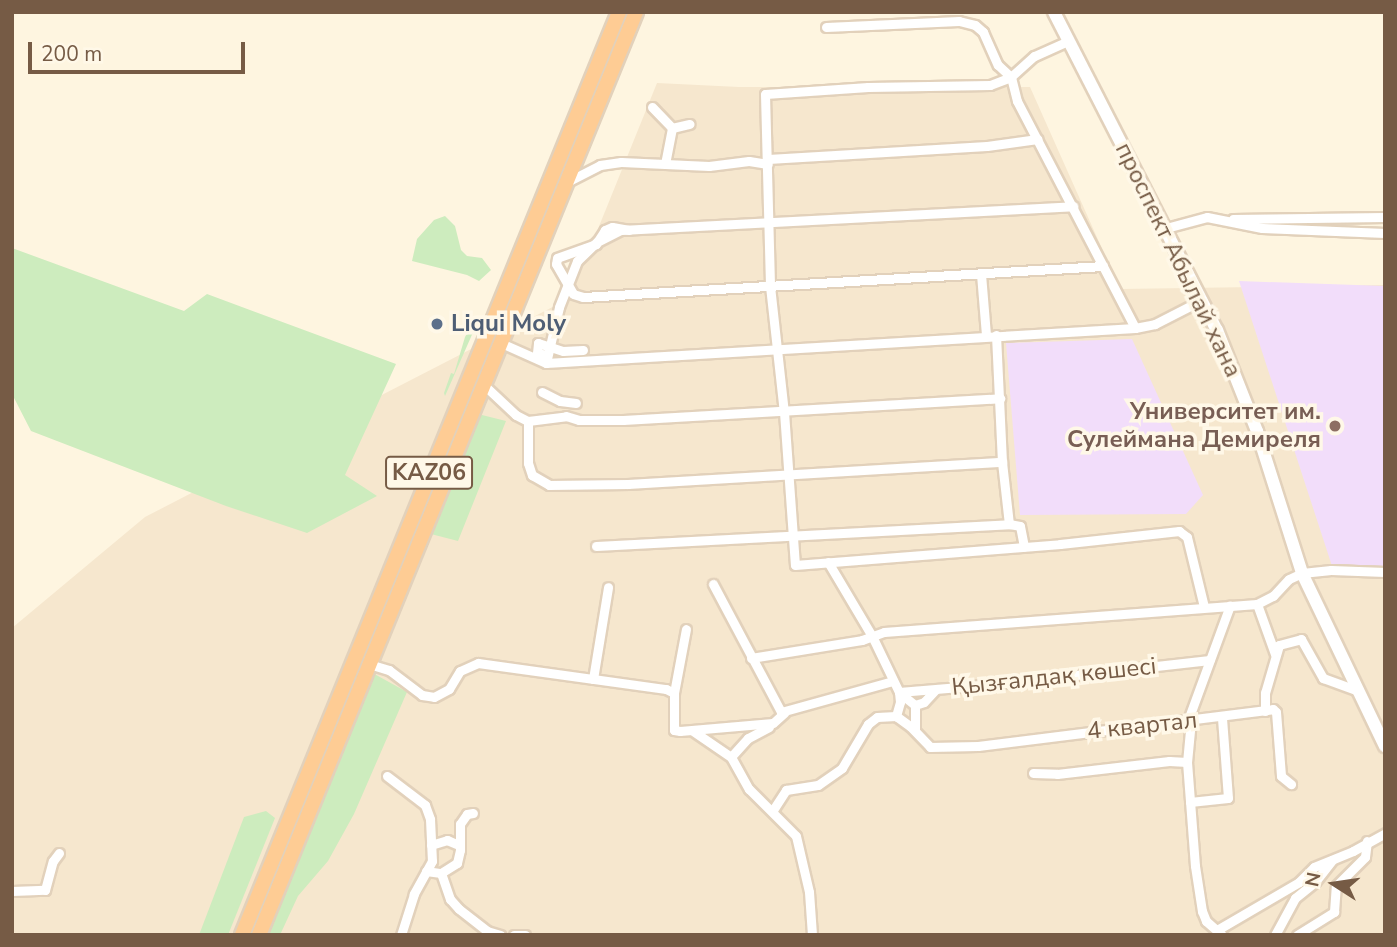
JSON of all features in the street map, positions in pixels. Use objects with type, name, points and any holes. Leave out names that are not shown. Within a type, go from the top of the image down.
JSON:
[{"type":"highway","name":"KАZ06","points":[[242,935],[619,12]]},
{"type":"highway","name":"KАZ06","points":[[259,935],[636,12]]},
{"type":"main road","name":"проспект Абылай хана","points":[[1054,12],[1202,300],[1256,431],[1302,573],[1385,747]]},
{"type":"street","points":[[826,27],[959,21],[975,25],[987,38],[998,65],[1011,76],[1017,101],[1135,328]]},
{"type":"street","points":[[1068,41],[1034,56],[1011,76],[990,85],[868,87],[765,94],[770,286],[785,412],[795,565],[1184,532],[1204,607]]},
{"type":"street","points":[[652,107],[672,128]]},
{"type":"street","points":[[672,128],[690,124]]},
{"type":"street","points":[[665,163],[672,128]]},
{"type":"street","points":[[565,183],[600,165],[665,163],[709,166],[749,161],[768,162],[987,146],[1038,139]]},
{"type":"street","points":[[1073,206],[621,230],[596,244],[557,258],[556,264],[573,294],[583,297],[1102,266]]},
{"type":"street","points":[[1166,228],[1207,217],[1262,228],[1385,233]]},
{"type":"street","points":[[1231,220],[1243,217],[1385,217]]},
{"type":"street","points":[[547,354],[577,261],[596,244]]},
{"type":"street","points":[[981,274],[1000,398],[1002,462],[1009,524]]},
{"type":"street","points":[[501,343],[547,354],[779,348],[1135,328],[1155,324],[1202,300]]},
{"type":"street","points":[[547,354],[583,350]]},
{"type":"street","points":[[485,386],[516,415],[528,421],[566,416],[579,420],[785,412],[1000,398]]},
{"type":"street","points":[[542,392],[560,401],[579,420]]},
{"type":"street","points":[[560,401],[576,403]]},
{"type":"street","points":[[528,421],[526,443],[532,475],[549,485],[1002,462]]},
{"type":"street","points":[[596,546],[1009,524],[1020,527],[1024,547]]},
{"type":"street","points":[[828,562],[872,636],[899,692],[915,705]]},
{"type":"street","points":[[751,658],[862,640],[884,632],[1257,604],[1273,596],[1289,579],[1302,573],[1331,570],[1385,572]]},
{"type":"street","points":[[713,584],[780,710]]},
{"type":"street","points":[[593,679],[608,587]]},
{"type":"street","points":[[1257,604],[1275,647],[1265,693],[1265,711],[1276,710],[1281,776],[1291,784]]},
{"type":"street","points":[[1230,605],[1190,720],[1187,762],[1202,911],[1219,932],[1298,881],[1314,867],[1353,851],[1385,833]]},
{"type":"street","points":[[686,629],[674,693],[674,730],[693,731],[773,723]]},
{"type":"street","points":[[1275,647],[1301,639],[1323,678],[1356,690]]},
{"type":"street","name":"Қызғалдақ көшесі","points":[[899,692],[1210,660]]},
{"type":"street","points":[[369,664],[389,670],[422,695],[434,697],[442,696],[460,671],[478,663],[674,693]]},
{"type":"street","points":[[731,757],[748,738],[773,723],[780,710],[893,681]]},
{"type":"street","points":[[915,705],[924,702],[935,690]]},
{"type":"street","points":[[896,716],[900,702],[899,692]]},
{"type":"street","points":[[915,705],[915,730]]},
{"type":"street","name":"4 квартал","points":[[915,730],[930,747],[978,746],[1265,711]]},
{"type":"street","points":[[772,810],[786,790],[818,785],[842,768],[868,724],[877,717],[896,716],[915,730]]},
{"type":"street","points":[[1190,802],[1228,798],[1222,718]]},
{"type":"street","points":[[693,731],[731,757],[749,789],[796,836],[809,892],[812,935]]},
{"type":"street","points":[[1033,773],[1057,774],[1169,761],[1187,762]]},
{"type":"street","points":[[387,776],[425,805],[430,819],[432,861],[414,894],[401,935]]},
{"type":"street","points":[[426,871],[441,873],[457,863],[460,824],[467,814],[473,813]]},
{"type":"street","points":[[431,845],[447,840],[459,845]]},
{"type":"street","points":[[1297,935],[1334,912],[1336,886],[1365,857],[1367,841]]},
{"type":"street","points":[[12,891],[45,890],[53,861],[59,853]]},
{"type":"street","points":[[1273,896],[1300,891],[1315,882],[1333,859]]},
{"type":"street","points":[[441,873],[450,899],[458,909],[487,930],[500,935]]},
{"type":"street","points":[[1275,935],[1300,891]]},
{"type":"street","points":[[514,935],[525,935]]},
{"type":"shaded area","points":[[657,83],[739,87],[1030,87],[1120,289],[1385,285],[1385,935],[12,935],[12,628],[145,517],[570,298]]},
{"type":"shaded area","name":"Университет им. Сулеймана Демиреля","points":[[1239,281],[1385,286],[1385,567],[1332,566]]},
{"type":"shaded area","points":[[1132,339],[1203,495],[1186,514],[1020,515],[1006,343]]},
{"type":"green space","points":[[445,216],[455,226],[461,250],[467,256],[482,258],[491,270],[479,281],[467,275],[412,261],[417,239],[434,220]]},
{"type":"green space","points":[[12,248],[184,311],[207,294],[396,364],[345,475],[377,496],[307,533],[226,506],[31,431],[12,394]]},
{"type":"green space","points":[[475,320],[478,321],[445,396],[465,337]]},
{"type":"green space","points":[[482,415],[506,421],[458,541],[427,533],[476,417]]},
{"type":"green space","points":[[369,671],[407,692],[354,814],[328,861],[298,896],[280,935],[262,935]]},
{"type":"green space","points":[[266,811],[275,818],[228,935],[199,935],[244,817]]},
{"type":"place","name":"Liqui Moly","points":[[437,324]]},
{"type":"place","name":"Университет им. Сулеймана Демиреля","points":[[1335,426]]}]
